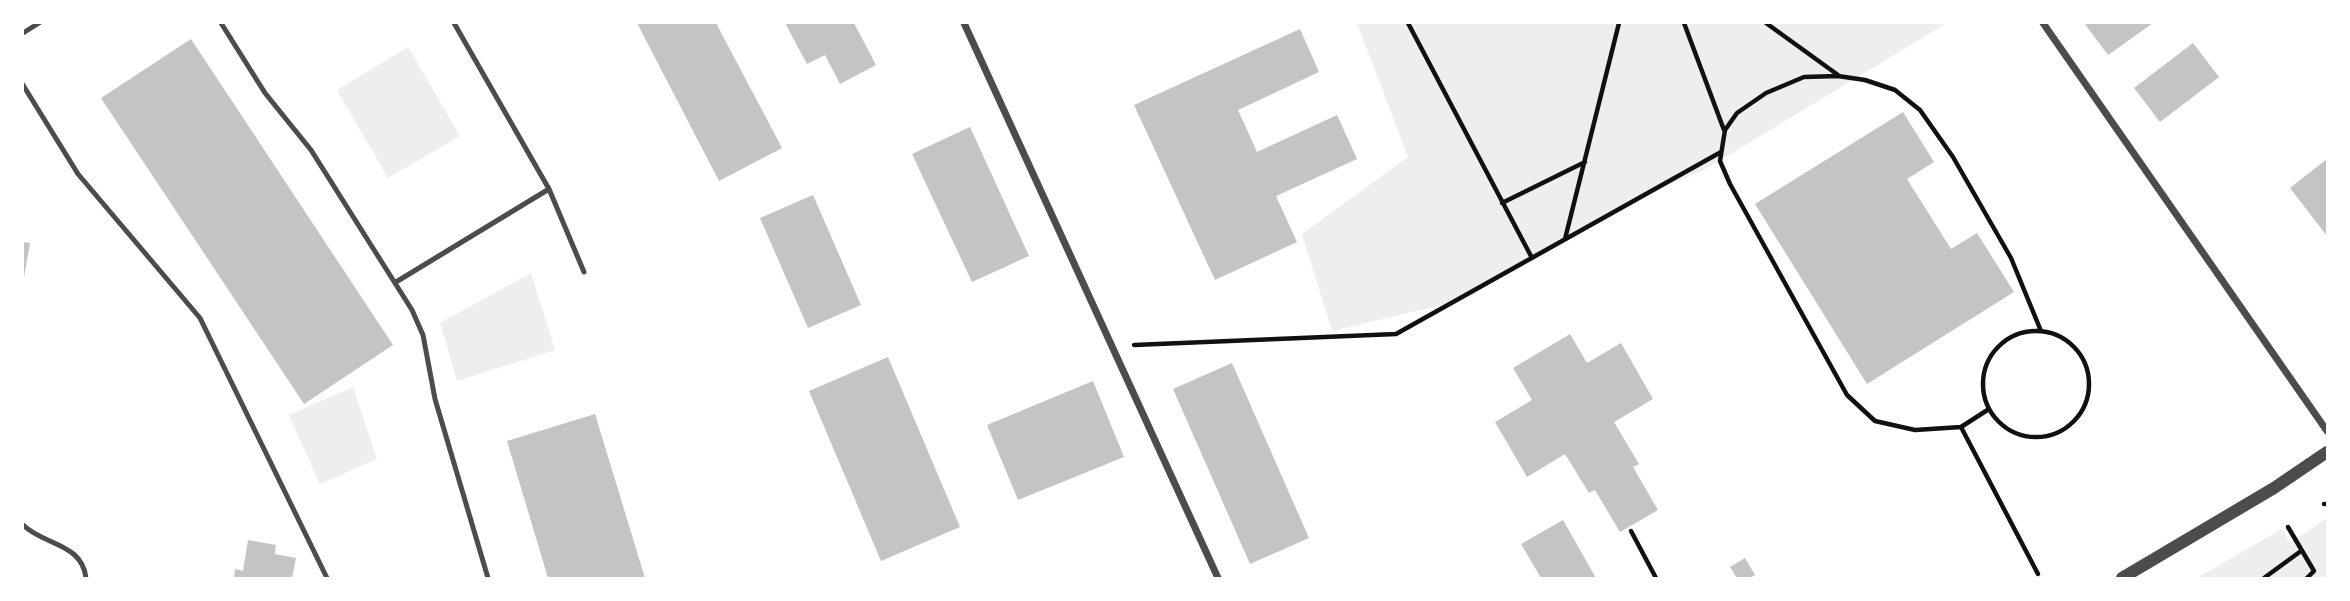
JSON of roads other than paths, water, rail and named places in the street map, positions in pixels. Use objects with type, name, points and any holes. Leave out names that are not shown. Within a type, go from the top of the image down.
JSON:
[{"type":"street","points":[[964,23],[1219,578]]},
{"type":"street","points":[[2043,23],[2327,431]]},
{"type":"street","points":[[2122,578],[2289,479],[2327,452]]},
{"type":"lane","points":[[23,33],[39,23]]},
{"type":"lane","points":[[221,23],[265,93],[311,150],[396,282],[423,335],[435,399],[488,578]]},
{"type":"lane","points":[[454,23],[549,189],[584,272]]},
{"type":"lane","points":[[23,85],[78,174],[201,318],[327,578]]},
{"type":"lane","points":[[396,282],[549,189]]},
{"type":"lane","points":[[23,525],[32,534],[73,553],[85,565],[86,578]]}]
